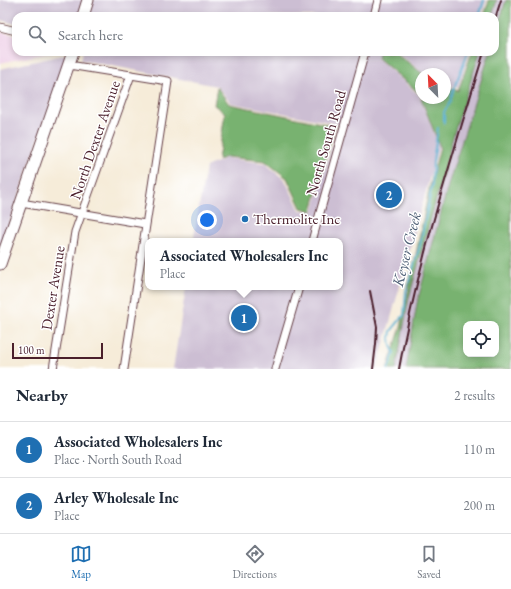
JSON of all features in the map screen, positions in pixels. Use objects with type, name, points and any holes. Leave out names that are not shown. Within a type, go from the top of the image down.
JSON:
[{"type":"main road","points":[[84,12],[88,0]]},
{"type":"main road","points":[[0,264],[72,56]]},
{"type":"street","points":[[375,12],[378,0]]},
{"type":"street","points":[[0,27],[12,30]]},
{"type":"street","name":"North South Road","points":[[313,238],[364,56]]},
{"type":"street","points":[[69,65],[168,81],[124,369]]},
{"type":"street","name":"North Dexter Avenue","points":[[83,213],[131,75]]},
{"type":"street","points":[[21,203],[146,224]]},
{"type":"street","name":"Dexter Avenue","points":[[53,369],[75,232],[83,213]]},
{"type":"street","points":[[275,369],[297,290]]},
{"type":"shaded area","points":[[0,0],[487,0],[483,12],[12,12],[12,23],[0,20]]},
{"type":"shaded area","points":[[497,0],[506,0],[499,22],[499,12],[493,12]]},
{"type":"shaded area","points":[[0,32],[12,34],[12,56],[34,56],[0,63]]},
{"type":"shaded area","points":[[59,56],[67,56],[0,250],[0,69]]},
{"type":"shaded area","points":[[82,56],[378,56],[377,58],[415,91],[415,104],[423,104],[439,146],[377,369],[173,369],[186,290],[343,290],[343,238],[194,238],[206,167],[226,158],[264,163],[285,180],[300,210],[313,212],[338,124],[231,103],[217,86],[81,60]]},
{"type":"shaded area","points":[[402,56],[469,56],[458,88],[451,85],[451,68],[417,68]]},
{"type":"shaded area","points":[[479,56],[489,56],[449,182],[418,302],[406,369],[396,369],[409,298],[455,130]]},
{"type":"green space","points":[[489,0],[497,0],[493,12],[485,12]]},
{"type":"green space","points":[[506,0],[511,0],[511,369],[406,369],[417,303],[449,182],[489,56],[499,56],[499,22]]},
{"type":"green space","points":[[378,56],[400,56],[415,68],[415,90],[378,58]]},
{"type":"green space","points":[[471,56],[479,56],[455,130],[409,298],[396,369],[387,369],[401,327],[429,189],[440,147],[423,104],[451,104],[451,88],[458,91]]},
{"type":"green space","points":[[217,87],[229,104],[335,126],[312,211],[301,208],[287,178],[265,161],[227,157],[218,160],[225,113],[214,105]]},
{"type":"waterway","name":"Keyser Creek","points":[[480,12],[484,0]]},
{"type":"waterway","name":"Keyser Creek","points":[[444,123],[444,112],[450,102],[466,56]]},
{"type":"waterway","name":"Keyser Creek","points":[[388,369],[394,353],[391,346],[391,331],[404,315],[406,291],[420,245],[432,185],[433,161],[438,128]]},
{"type":"railway","points":[[497,12],[501,0]]},
{"type":"railway","points":[[399,369],[426,249],[483,56]]},
{"type":"railway","points":[[370,291],[377,327],[373,369]]},
{"type":"place","name":"Arley Wholesale Inc","points":[[389,195]]},
{"type":"place","name":"Thermolite Inc","points":[[245,219]]},
{"type":"place","name":"Associated Wholesalers Inc","points":[[244,318]]}]
